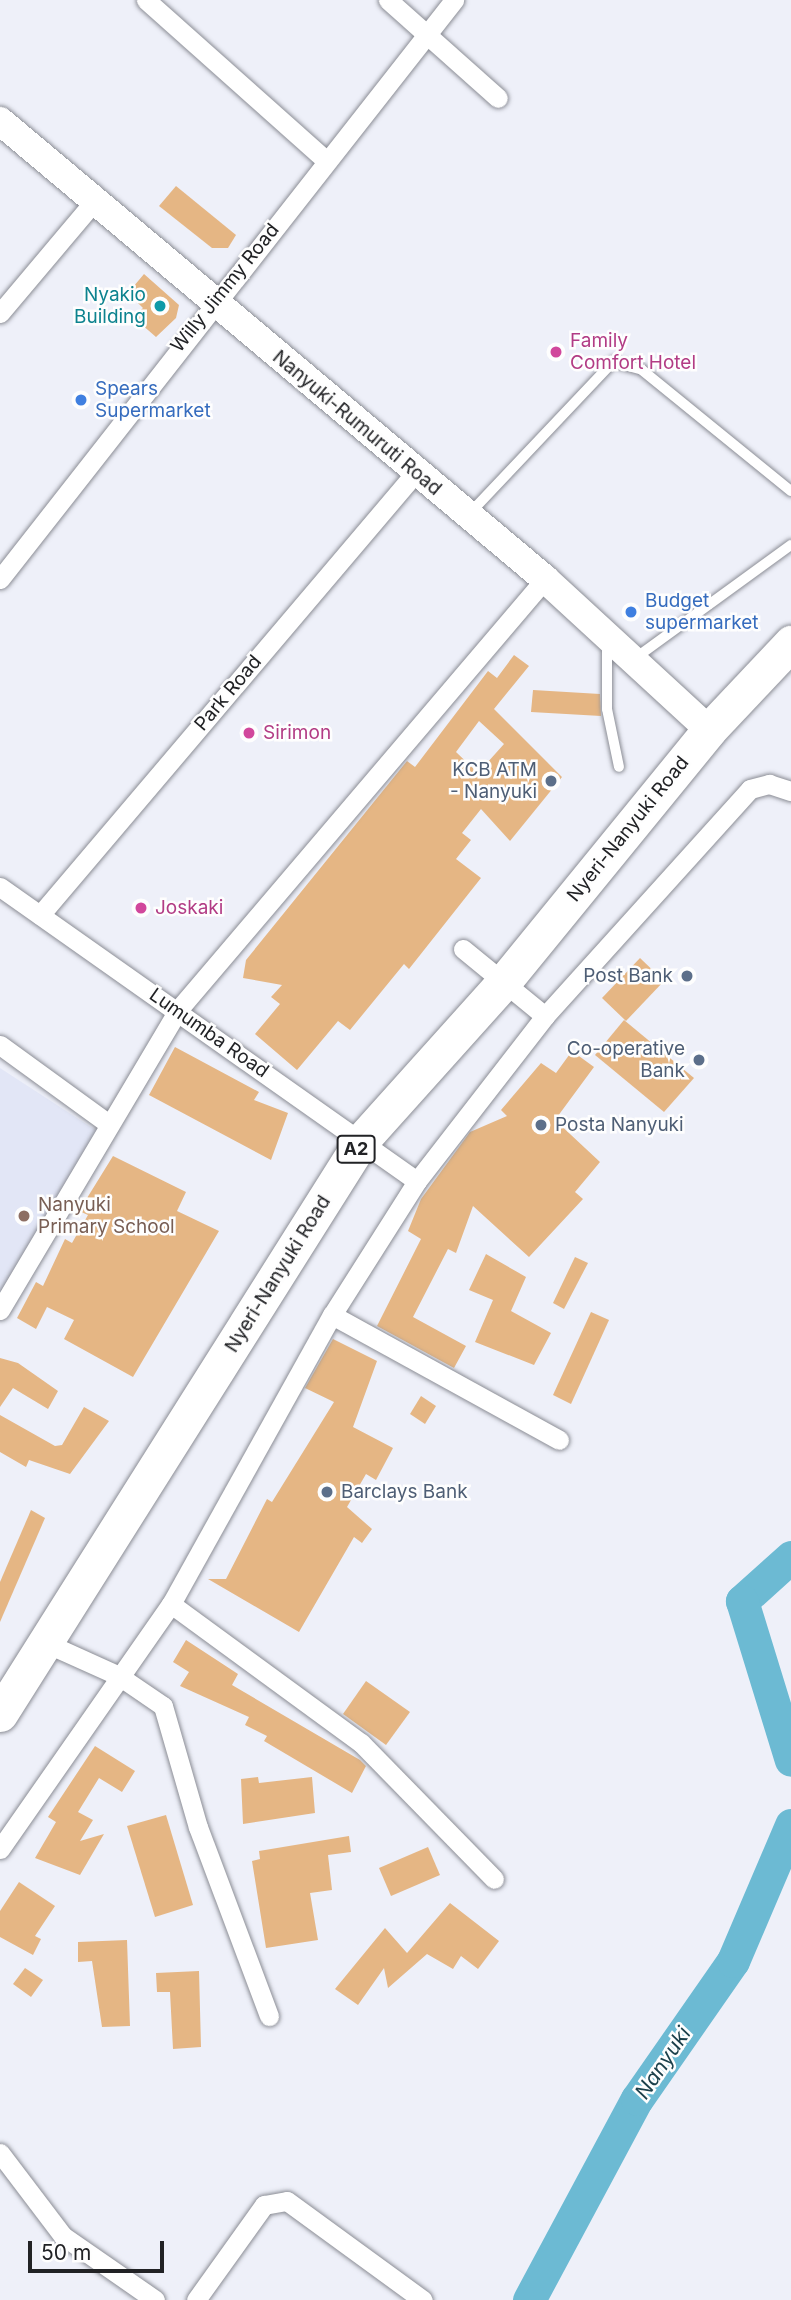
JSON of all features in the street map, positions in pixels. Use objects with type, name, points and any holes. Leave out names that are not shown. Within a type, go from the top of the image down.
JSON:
[{"type":"highway","name":"Nyeri-Nanyuki Road","points":[[0,1714],[362,1140],[502,985],[709,730],[791,643]]},
{"type":"main road","name":"Nanyuki-Rumuruti Road","points":[[0,121],[95,200],[211,303],[545,579],[709,730]]},
{"type":"street","points":[[146,0],[327,160]]},
{"type":"street","points":[[388,0],[498,98]]},
{"type":"street","name":"Willy Jimmy Road","points":[[0,579],[211,303],[454,0]]},
{"type":"street","points":[[0,313],[95,200]]},
{"type":"street","name":"Park Road","points":[[40,915],[416,472]]},
{"type":"street","points":[[0,1310],[106,1122],[178,1010],[545,579]]},
{"type":"street","points":[[0,1849],[171,1604],[332,1315],[417,1181],[545,1016],[750,789],[769,783],[791,791]]},
{"type":"street","name":"Lumumba Road","points":[[0,887],[417,1181]]},
{"type":"street","points":[[463,949],[502,985],[545,1016]]},
{"type":"street","points":[[0,1045],[106,1122]]},
{"type":"street","points":[[332,1315],[559,1440]]},
{"type":"street","points":[[171,1604],[361,1743],[494,1879]]},
{"type":"street","points":[[46,1643],[119,1676],[163,1706],[198,1827],[269,2016]]},
{"type":"street","points":[[0,2153],[63,2236],[155,2300]]},
{"type":"street","points":[[196,2300],[264,2205],[287,2202],[423,2300]]},
{"type":"lane","points":[[468,515],[613,362],[642,370],[791,491]]},
{"type":"lane","points":[[634,659],[791,545]]},
{"type":"lane","points":[[608,636],[604,674],[619,768]]},
{"type":"shaded area","name":"Nanyuki Primary School","points":[[0,1068],[97,1131],[0,1301]]},
{"type":"building","points":[[176,186],[236,235],[228,248],[212,248],[159,206]]},
{"type":"building","name":"Nyakio Building","points":[[144,274],[179,305],[176,318],[156,337],[133,317],[143,308],[128,293]]},
{"type":"building","points":[[514,655],[529,666],[494,709],[562,777],[510,841],[481,809],[462,833],[471,840],[456,859],[481,878],[409,969],[404,964],[350,1030],[338,1021],[297,1070],[255,1034],[280,1004],[271,997],[282,985],[243,978],[246,960],[407,761],[415,767],[488,671],[497,678]],"holes":[[[479,721],[504,744],[478,773],[456,752]]]},
{"type":"building","points":[[533,690],[600,694],[601,716],[531,712]]},
{"type":"building","points":[[640,958],[664,981],[626,1021],[602,998]]},
{"type":"building","points":[[624,1020],[694,1078],[664,1112],[595,1055]]},
{"type":"building","points":[[175,1047],[259,1092],[254,1100],[288,1113],[271,1160],[149,1095]]},
{"type":"building","points":[[572,1051],[594,1067],[555,1120],[600,1162],[575,1192],[583,1199],[529,1257],[473,1206],[456,1253],[448,1249],[413,1317],[466,1346],[454,1368],[377,1326],[421,1239],[408,1231],[421,1199],[470,1132],[507,1116],[501,1110],[541,1063],[556,1073]]},
{"type":"building","points":[[113,1156],[186,1192],[177,1211],[219,1231],[133,1377],[64,1339],[74,1320],[47,1307],[36,1329],[17,1318],[36,1282],[43,1286],[65,1239],[72,1243],[88,1215],[79,1211]]},
{"type":"building","points":[[486,1254],[526,1277],[511,1311],[551,1333],[534,1365],[475,1342],[493,1300],[469,1290]]},
{"type":"building","points":[[575,1257],[588,1263],[564,1309],[553,1303]]},
{"type":"building","points":[[591,1312],[609,1320],[571,1404],[553,1395]]},
{"type":"building","points":[[333,1339],[377,1361],[353,1427],[393,1448],[376,1480],[366,1474],[347,1507],[372,1529],[362,1543],[354,1537],[299,1632],[208,1579],[226,1579],[267,1499],[272,1502],[334,1402],[305,1388]]},
{"type":"building","points":[[0,1358],[18,1363],[58,1391],[48,1409],[13,1388],[0,1407]]},
{"type":"building","points":[[421,1396],[436,1406],[425,1424],[410,1414]]},
{"type":"building","points":[[84,1407],[109,1421],[70,1474],[29,1460],[26,1467],[0,1452],[0,1415],[55,1446],[62,1445]]},
{"type":"building","points":[[31,1510],[45,1518],[0,1622],[0,1582]]},
{"type":"building","points":[[186,1640],[238,1674],[232,1685],[360,1760],[366,1766],[352,1793],[264,1741],[267,1736],[245,1725],[249,1717],[180,1686],[189,1672],[173,1662]]},
{"type":"building","points":[[366,1681],[410,1712],[386,1745],[343,1714]]},
{"type":"building","points":[[95,1746],[135,1771],[122,1792],[99,1778],[78,1812],[93,1820],[80,1841],[104,1834],[80,1875],[35,1858],[56,1822],[48,1817]]},
{"type":"building","points":[[258,1777],[259,1783],[312,1777],[315,1813],[243,1824],[241,1779]]},
{"type":"building","points":[[166,1815],[193,1905],[155,1917],[127,1826]]},
{"type":"building","points":[[349,1836],[351,1852],[328,1855],[332,1890],[310,1893],[318,1940],[266,1948],[252,1861],[260,1859],[259,1851]]},
{"type":"building","points":[[428,1847],[440,1875],[391,1896],[379,1868]]},
{"type":"building","points":[[19,1882],[55,1906],[35,1936],[41,1939],[33,1955],[0,1937],[0,1911]]},
{"type":"building","points":[[450,1903],[499,1941],[478,1969],[461,1956],[453,1969],[427,1954],[388,1988],[384,1968],[358,2005],[335,1989],[385,1928],[407,1953]]},
{"type":"building","points":[[127,1940],[130,2026],[102,2027],[92,1961],[78,1962],[78,1942]]},
{"type":"building","points":[[25,1968],[43,1980],[31,1997],[13,1984]]},
{"type":"building","points":[[199,1971],[201,2047],[173,2049],[170,1992],[157,1992],[156,1973]]},
{"type":"waterway","name":"Nanyuki","points":[[791,1557],[742,1601],[791,1760]]},
{"type":"waterway","name":"Nanyuki","points":[[529,2300],[637,2099],[733,1961],[791,1825]]},
{"type":"place","name":"Nyakio Building","points":[[160,306]]},
{"type":"place","name":"Family Comfort Hotel","points":[[556,352]]},
{"type":"place","name":"Spears Supermarket","points":[[81,400]]},
{"type":"place","name":"Budget supermarket","points":[[631,612]]},
{"type":"place","name":"Sirimon","points":[[249,733]]},
{"type":"place","name":"KCB ATM - Nanyuki","points":[[551,781]]},
{"type":"place","name":"Joskaki","points":[[141,908]]},
{"type":"place","name":"Post Bank","points":[[687,976]]},
{"type":"place","name":"Co-operative Bank","points":[[699,1060]]},
{"type":"place","name":"Posta Nanyuki","points":[[541,1125]]},
{"type":"place","name":"Nanyuki Primary School","points":[[24,1216]]},
{"type":"place","name":"Barclays Bank","points":[[327,1492]]}]
